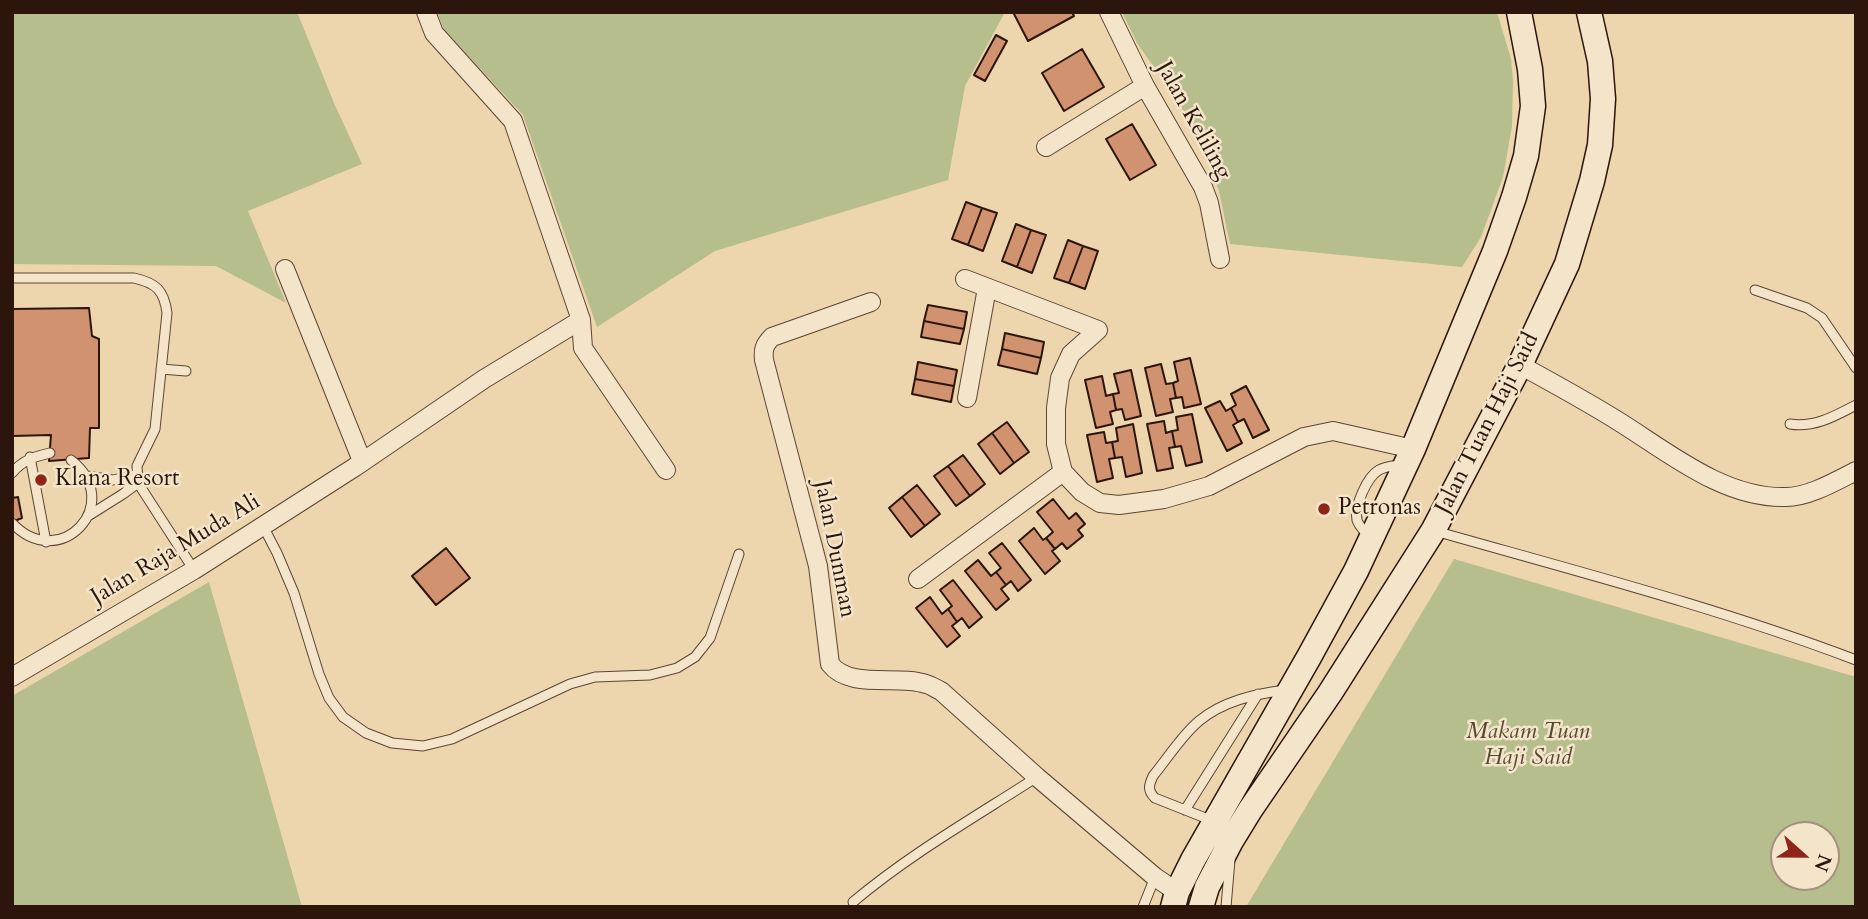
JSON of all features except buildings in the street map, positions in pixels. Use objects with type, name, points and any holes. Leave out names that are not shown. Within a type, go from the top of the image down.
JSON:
[{"type":"main road","points":[[1175,900],[1193,860],[1356,571],[1409,457],[1495,251],[1526,156],[1533,106],[1530,69],[1519,12]]},
{"type":"main road","name":"Jalan Tuan Haji Said","points":[[1201,907],[1207,887],[1250,810],[1330,693],[1433,531],[1520,365],[1567,264],[1600,145],[1603,99],[1600,61],[1589,12]]},
{"type":"street","points":[[426,12],[434,33],[513,121],[581,320],[583,348],[666,470]]},
{"type":"street","name":"Jalan Keliling","points":[[1109,12],[1145,86],[1203,187],[1209,203],[1220,259]]},
{"type":"street","points":[[1046,147],[1145,86]]},
{"type":"street","points":[[285,269],[362,461]]},
{"type":"street","points":[[965,279],[1098,330],[1071,355],[1060,378],[1056,408],[1056,444],[1063,472],[1082,492],[1100,503],[1119,505],[1164,499],[1209,486],[1304,437],[1333,430],[1409,457]]},
{"type":"street","points":[[967,398],[987,288]]},
{"type":"street","name":"Jalan Dunman","points":[[871,302],[772,337],[763,349],[818,566],[830,664],[845,676],[911,681],[941,691],[1155,877],[1175,900]]},
{"type":"street","name":"Jalan Raja Muda Ali","points":[[12,677],[194,570],[484,379],[581,320]]},
{"type":"street","points":[[1520,365],[1573,393],[1721,484],[1756,495],[1788,497],[1820,489],[1856,471]]},
{"type":"street","points":[[918,579],[1063,472]]},
{"type":"lane","points":[[12,278],[134,278],[149,281],[159,289],[167,313],[155,429],[137,466],[137,479],[194,570]]},
{"type":"lane","points":[[1755,290],[1807,308],[1822,318],[1856,368]]},
{"type":"lane","points":[[161,369],[186,371]]},
{"type":"lane","points":[[1790,424],[1803,426],[1831,418],[1856,405]]},
{"type":"lane","points":[[12,473],[30,457],[50,453]]},
{"type":"lane","points":[[30,457],[46,542]]},
{"type":"lane","points":[[12,523],[33,539],[46,542],[71,535],[81,527],[92,506],[92,496],[87,476],[71,460]]},
{"type":"lane","points":[[87,476],[113,480],[137,479]]},
{"type":"lane","points":[[88,516],[123,495],[137,479]]},
{"type":"lane","points":[[263,526],[294,593],[329,698],[343,717],[366,733],[392,743],[423,746],[452,739],[570,684],[595,677],[650,675],[677,668],[695,657],[710,638],[739,554]]},
{"type":"lane","points":[[1433,531],[1641,589],[1796,637],[1856,660]]},
{"type":"lane","points":[[1214,822],[1155,798],[1150,793],[1149,786],[1153,776],[1199,722],[1220,708],[1258,694],[1291,690]]},
{"type":"lane","points":[[1185,810],[1258,694]]},
{"type":"lane","points":[[853,902],[876,882],[924,849],[1037,777]]},
{"type":"lane","points":[[1226,907],[1231,841]]},
{"type":"lane","points":[[1143,907],[1155,877]]},
{"type":"green space","points":[[12,12],[297,12],[362,164],[248,211],[286,303],[216,266],[12,264]]},
{"type":"green space","points":[[437,12],[1005,12],[965,86],[948,180],[715,251],[597,327],[523,115],[444,30]]},
{"type":"green space","points":[[1122,12],[1497,12],[1511,59],[1512,126],[1503,177],[1481,237],[1462,267],[1230,244],[1219,191],[1201,142],[1177,100],[1137,43]]},
{"type":"green space","name":"Makam Tuan Haji Said","points":[[1454,559],[1856,677],[1856,907],[1246,907]]},
{"type":"green space","points":[[209,582],[302,907],[12,907],[12,696]]},
{"type":"place","name":"Klana Resort","points":[[41,480]]},
{"type":"place","name":"Petronas","points":[[1324,509]]}]
